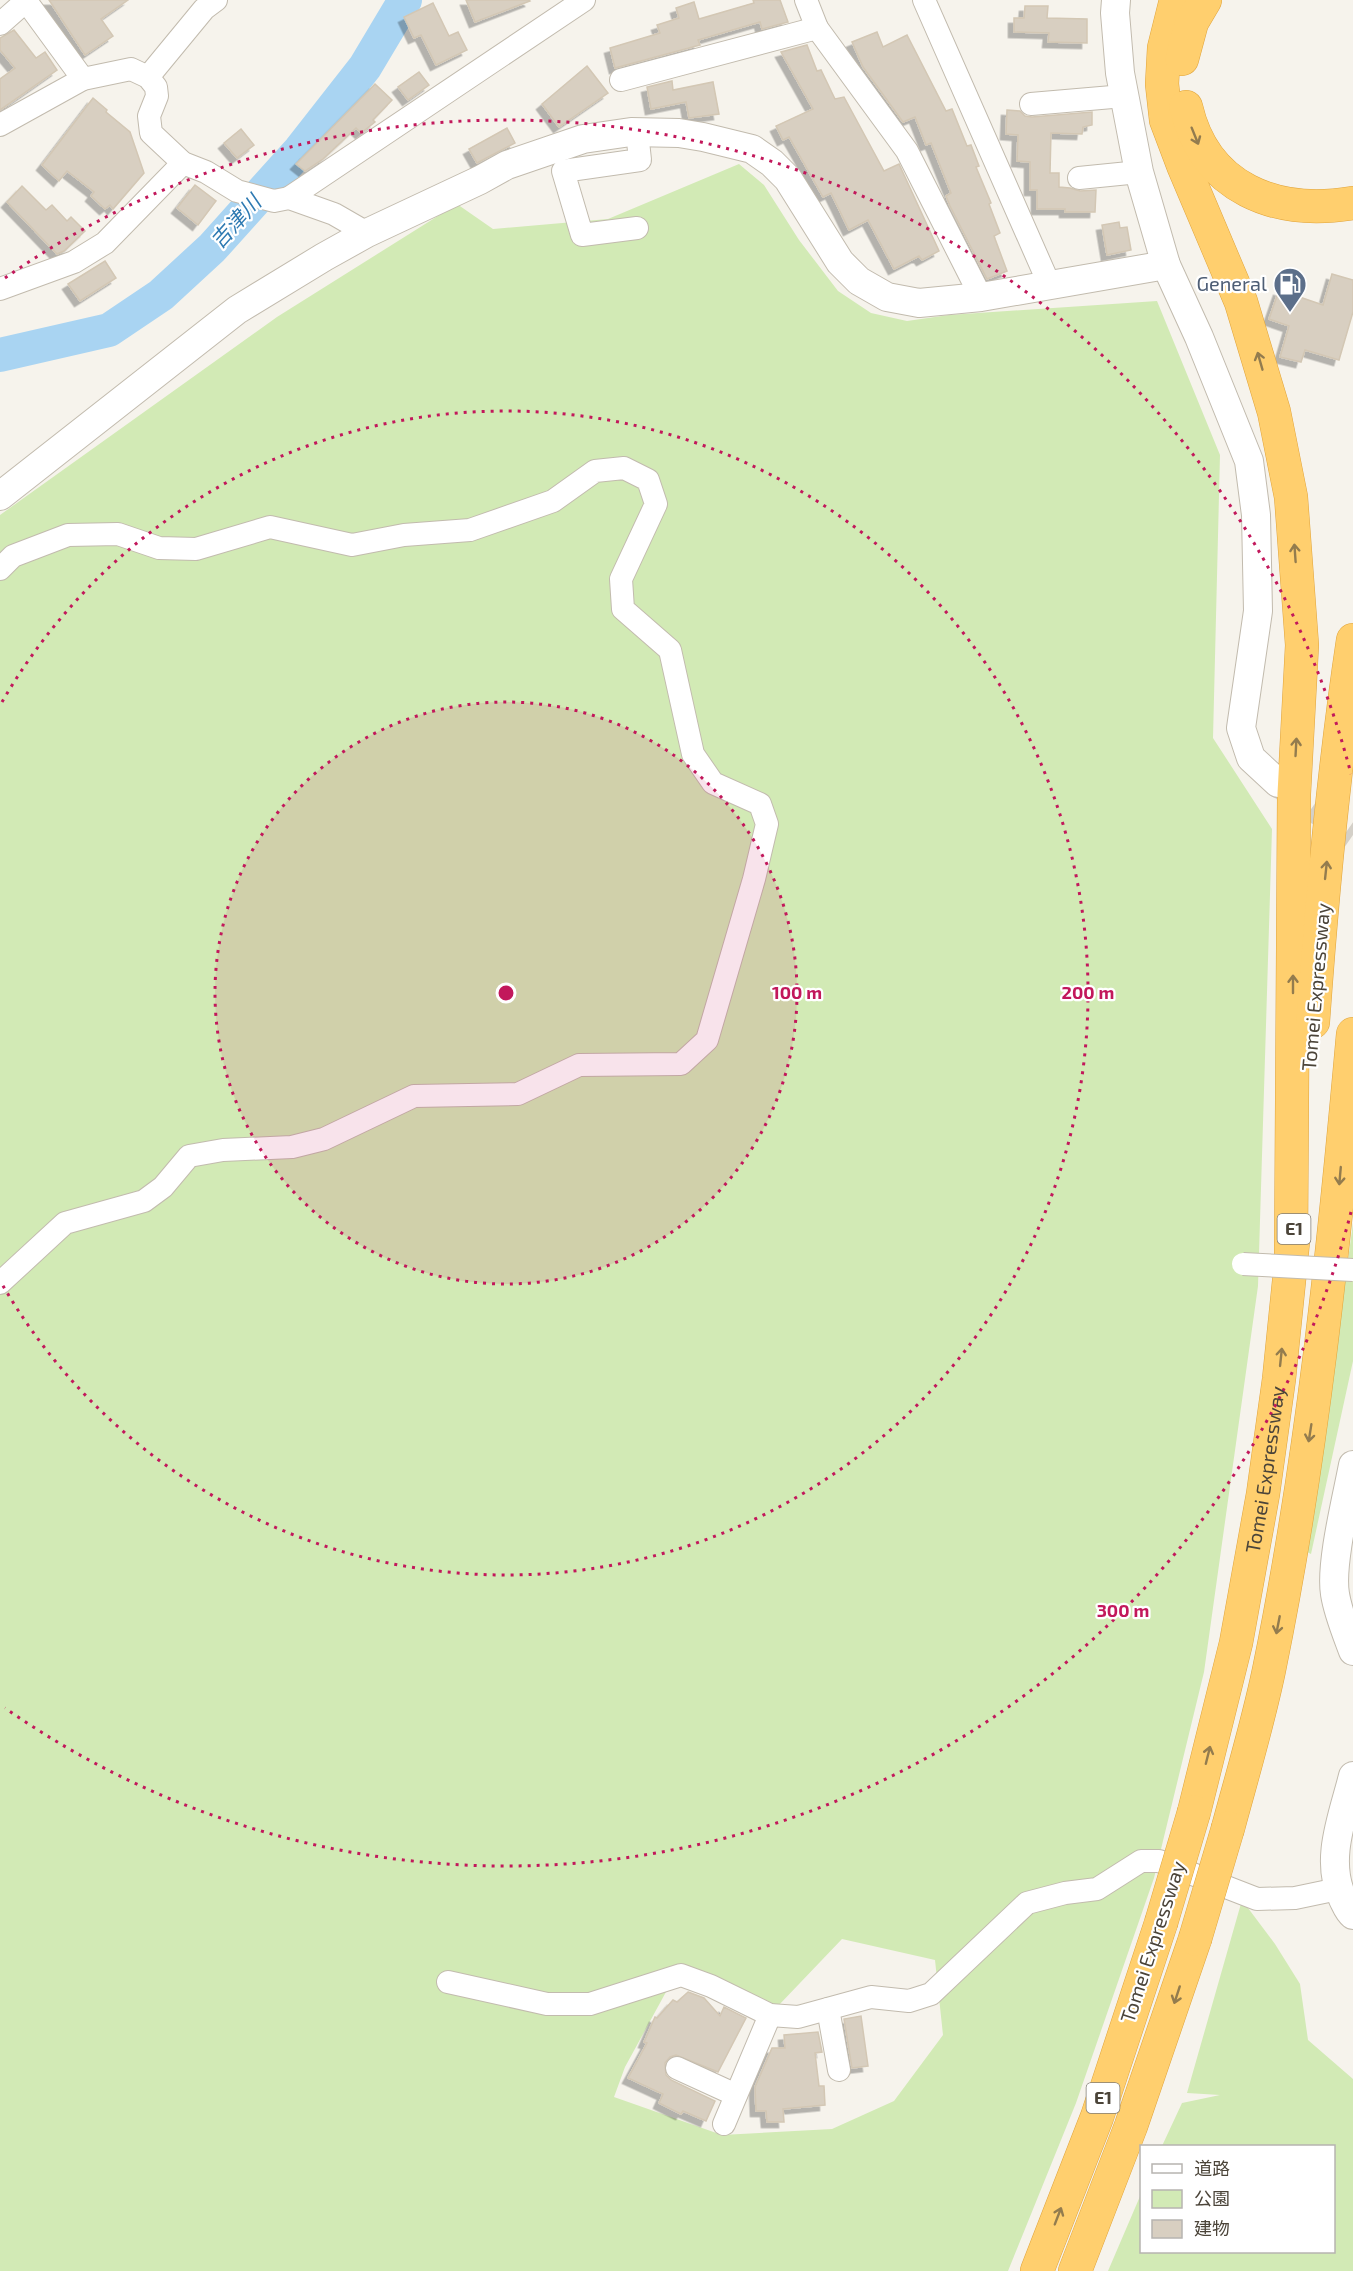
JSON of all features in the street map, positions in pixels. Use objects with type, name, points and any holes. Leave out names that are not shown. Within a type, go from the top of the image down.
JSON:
[{"type":"highway","points":[[1176,0],[1164,48],[1162,84],[1166,120],[1241,302],[1274,412],[1291,497],[1302,645],[1294,794],[1291,1253]]},
{"type":"highway","points":[[1205,0],[1192,22],[1182,54],[1181,87],[1199,146],[1218,172],[1246,190],[1275,202],[1303,207],[1331,207],[1353,203]]},
{"type":"highway","name":"Tomei Expressway","points":[[1037,2271],[1097,2117],[1161,1923],[1194,1812],[1236,1643],[1263,1494],[1279,1379],[1303,1146],[1321,918],[1343,710],[1353,640]]},
{"type":"highway","name":"Tomei Expressway","points":[[1075,2271],[1131,2126],[1195,1939],[1228,1828],[1269,1673],[1291,1555],[1330,1284],[1353,1035]]},
{"type":"street","points":[[148,77],[204,9],[216,0]]},
{"type":"street","points":[[0,125],[84,79],[132,69],[148,77],[156,87],[158,96],[149,116],[151,133],[183,163],[206,172],[237,191],[274,201],[289,198],[584,0]]},
{"type":"street","points":[[806,0],[817,28],[907,151],[981,297]]},
{"type":"street","points":[[924,0],[1050,286]]},
{"type":"street","points":[[1116,0],[1115,13],[1124,96],[1138,172],[1166,265],[1199,337],[1250,461],[1256,515],[1258,611],[1241,728],[1251,758],[1278,783]]},
{"type":"street","points":[[0,24],[26,1],[84,79]]},
{"type":"street","points":[[621,80],[817,28]]},
{"type":"street","points":[[1031,104],[1124,96]]},
{"type":"street","points":[[0,496],[237,310],[367,233],[507,165],[583,139],[637,132],[679,133],[752,149],[772,163],[788,179],[840,262],[860,280],[887,297],[919,303],[981,297],[1166,265]]},
{"type":"street","points":[[637,132],[640,160],[563,171],[582,235],[637,228]]},
{"type":"street","points":[[0,289],[74,262],[105,243],[183,163]]},
{"type":"street","points":[[1079,178],[1138,172]]},
{"type":"street","points":[[289,198],[334,214],[367,233]]},
{"type":"street","points":[[0,569],[14,556],[68,535],[118,534],[159,548],[196,549],[270,527],[352,545],[404,535],[470,530],[553,501],[595,471],[624,468],[648,480],[656,504],[621,579],[623,609],[670,650],[693,754],[713,783],[760,804],[767,824],[754,879],[707,1040],[681,1064],[579,1065],[518,1094],[414,1096],[324,1139],[292,1147],[223,1150],[189,1156],[163,1187],[144,1201],[65,1223],[0,1283]]},
{"type":"street","points":[[1243,1264],[1353,1270]]},
{"type":"street","points":[[1353,1465],[1337,1556],[1334,1591],[1341,1620],[1353,1651]]},
{"type":"street","points":[[1353,1776],[1335,1848],[1334,1875],[1338,1889],[1349,1912],[1353,1915]]},
{"type":"street","points":[[448,1982],[547,2004],[590,2004],[681,1975],[711,1986],[770,2016],[798,2017],[871,1997],[909,2001],[931,1994],[1027,1903],[1065,1893],[1097,1889],[1141,1861],[1159,1861],[1257,1899],[1295,1898],[1338,1889]]},
{"type":"street","points":[[828,2009],[839,2070]]},
{"type":"street","points":[[724,2124],[770,2016]]},
{"type":"street","points":[[677,2068],[736,2095]]},
{"type":"green space","points":[[739,164],[764,185],[799,240],[838,291],[871,313],[907,321],[949,315],[1157,301],[1220,455],[1213,738],[1272,829],[1258,1286],[1204,1672],[1154,1878],[1076,2103],[1008,2271],[0,2271],[0,515],[277,317],[457,204],[493,229],[608,219]],"holes":[[[842,1939],[935,1960],[943,2035],[894,2101],[832,2129],[722,2135],[614,2097],[625,2067],[678,1970],[755,1995],[778,2006]]]},
{"type":"green space","points":[[1353,1223],[1353,1361],[1311,1554],[1305,1551],[1325,1431]]},
{"type":"green space","points":[[1242,1900],[1275,1944],[1300,1984],[1308,2040],[1353,2079],[1353,2271],[1108,2271],[1140,2196],[1140,2253],[1335,2253],[1335,2145],[1162,2145],[1182,2103],[1220,2095],[1187,2093]]},
{"type":"building","points":[[49,0],[128,0],[101,19],[113,36],[85,55]]},
{"type":"building","points":[[466,0],[529,0],[530,1],[475,22]]},
{"type":"building","points":[[753,0],[780,0],[788,22],[762,29],[760,22],[698,40],[700,45],[615,68],[610,48],[660,33],[657,25],[679,18],[676,8],[694,2],[699,19],[754,3]]},
{"type":"building","points":[[433,3],[449,36],[458,32],[467,50],[436,65],[421,35],[414,38],[404,17]]},
{"type":"building","points":[[1025,6],[1048,6],[1047,18],[1087,19],[1087,43],[1048,42],[1049,33],[1014,32],[1014,18],[1024,18]]},
{"type":"building","points":[[14,30],[36,58],[45,52],[57,70],[0,110],[0,79],[15,68],[0,50],[0,38]]},
{"type":"building","points":[[877,32],[883,47],[907,35],[946,111],[952,109],[967,146],[971,145],[979,166],[976,167],[1000,233],[994,236],[1007,271],[987,279],[950,206],[946,196],[951,193],[931,143],[926,145],[915,117],[903,122],[863,67],[852,42]]},
{"type":"building","points":[[807,45],[817,71],[821,70],[835,99],[844,97],[884,171],[899,164],[939,251],[922,260],[919,256],[894,269],[868,220],[849,230],[831,193],[823,197],[789,137],[783,140],[776,126],[813,109],[781,52]]},
{"type":"building","points":[[587,66],[608,93],[559,127],[542,104]]},
{"type":"building","points":[[419,72],[429,85],[408,100],[398,87]]},
{"type":"building","points":[[672,81],[673,90],[713,82],[719,114],[689,118],[686,102],[651,109],[647,87]]},
{"type":"building","points":[[375,84],[392,100],[373,120],[375,122],[361,133],[356,128],[323,159],[305,171],[296,164]]},
{"type":"building","points":[[93,98],[130,132],[144,173],[113,209],[110,205],[105,209],[91,196],[94,192],[67,171],[59,181],[42,165]]},
{"type":"building","points":[[1007,110],[1020,111],[1025,116],[1032,117],[1092,112],[1092,125],[1083,127],[1082,134],[1051,133],[1050,173],[1059,173],[1059,187],[1080,191],[1096,190],[1095,212],[1037,209],[1037,190],[1030,190],[1030,162],[1017,161],[1018,135],[1006,134]]},
{"type":"building","points":[[507,128],[515,143],[477,163],[469,149]]},
{"type":"building","points":[[241,129],[254,145],[237,158],[224,143]]},
{"type":"building","points":[[195,185],[216,201],[198,225],[177,208]]},
{"type":"building","points":[[22,186],[46,210],[52,205],[67,221],[71,217],[85,231],[64,251],[57,254],[7,202]]},
{"type":"building","points":[[1119,222],[1120,228],[1127,227],[1131,250],[1107,255],[1102,225]]},
{"type":"building","points":[[105,261],[116,278],[80,301],[68,284]]},
{"type":"building","points":[[1332,274],[1353,280],[1353,312],[1339,360],[1305,350],[1301,362],[1280,357],[1289,326],[1269,319],[1279,290],[1323,305]]},
{"type":"building","points":[[688,1992],[704,1998],[720,2016],[724,2007],[746,2018],[718,2072],[676,2055],[670,2057],[665,2063],[666,2075],[671,2080],[715,2101],[706,2121],[683,2111],[681,2114],[659,2103],[663,2094],[628,2078],[647,2043],[644,2042],[655,2017],[657,2018],[673,2000],[677,2002]]},
{"type":"building","points":[[861,2016],[868,2066],[852,2068],[844,2019]]},
{"type":"building","points":[[818,2032],[822,2052],[815,2053],[819,2086],[824,2086],[825,2105],[783,2109],[784,2122],[767,2122],[766,2111],[756,2111],[755,2087],[772,2048],[785,2048],[784,2035]]},
{"type":"waterway","name":"吉津川","points":[[0,355],[109,330],[161,295],[212,248],[300,150],[365,67],[405,0]]},
{"type":"tunnel","points":[[1278,783],[1353,835]]},
{"type":"place","name":"General","points":[[1290,313]]}]
